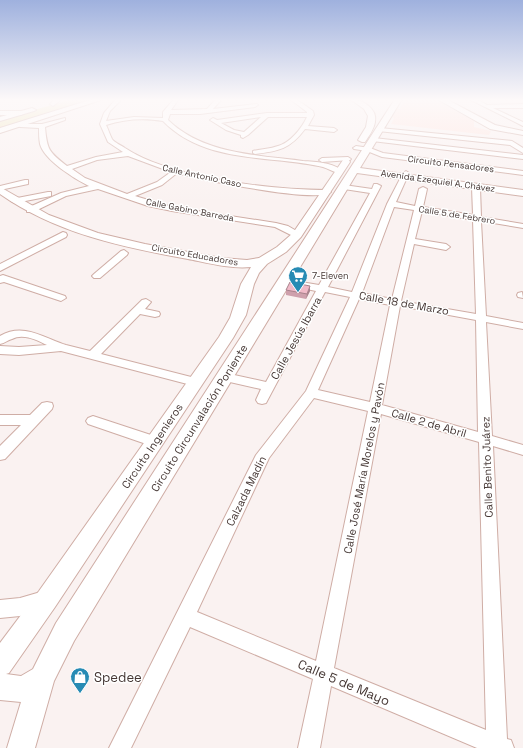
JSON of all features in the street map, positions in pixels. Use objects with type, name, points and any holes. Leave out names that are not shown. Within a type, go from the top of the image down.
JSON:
[{"type":"main road","name":"Circuito Educadores","points":[[0,189],[15,201],[30,210],[56,222],[87,233],[236,268],[263,261],[279,252],[297,236],[345,174],[356,148],[366,134]]},
{"type":"main road","name":"Circuito Circunvalación Poniente","points":[[21,748],[42,678],[65,632],[284,282],[345,174],[368,150],[378,134]]},
{"type":"main road","name":"Avenida Ezequiel A. Chávez","points":[[345,174],[405,175],[521,185]]},
{"type":"main road","name":"Avenida Ezequiel A. Chávez","points":[[405,175],[523,193]]},
{"type":"main road","points":[[0,204],[20,216],[63,235],[124,253],[236,268],[243,280],[245,292],[250,302],[256,304],[271,303]]},
{"type":"main road","points":[[279,252],[291,253],[298,258]]},
{"type":"main road","name":"Circuito Ingenieros","points":[[0,664],[47,599],[233,327],[252,272],[263,261]]},
{"type":"main road","points":[[0,685],[3,688],[23,689],[42,678]]},
{"type":"street","name":"Calle Gabino Barreda","points":[[42,134],[43,144],[50,156],[82,180],[98,187],[172,209],[276,225],[285,228],[297,236]]},
{"type":"street","name":"Calle Antonio Caso","points":[[106,134],[107,137],[115,145],[139,160],[174,172],[226,182],[296,193],[345,174]]},
{"type":"street","points":[[179,134],[192,141],[232,152],[324,165],[345,174]]},
{"type":"street","points":[[272,158],[271,155],[283,149],[297,134]]},
{"type":"street","points":[[428,134],[523,143]]},
{"type":"street","points":[[374,140],[523,157]]},
{"type":"street","points":[[512,143],[523,151]]},
{"type":"street","name":"Circuito Pensadores","points":[[356,148],[382,155],[522,173]]},
{"type":"street","points":[[232,152],[283,149],[292,156],[324,160],[345,174]]},
{"type":"street","points":[[66,169],[77,164],[111,155],[128,154]]},
{"type":"street","points":[[487,176],[489,169]]},
{"type":"street","points":[[126,196],[142,192],[170,177],[174,172]]},
{"type":"street","points":[[521,185],[522,173]]},
{"type":"street","name":"Calle Jesús Ibarra","points":[[262,400],[375,188],[345,174]]},
{"type":"street","name":"Calzada Madín","points":[[120,748],[186,616],[263,455],[311,392],[356,295],[391,204],[405,175]]},
{"type":"street","points":[[15,201],[34,198],[75,186],[82,180]]},
{"type":"street","points":[[0,189],[25,182]]},
{"type":"street","points":[[30,210],[43,202],[85,188],[98,187]]},
{"type":"street","name":"Calle Benito Juárez","points":[[476,187],[499,747]]},
{"type":"street","name":"Calle José María Morelos y Pavón","points":[[309,748],[396,302],[422,189]]},
{"type":"street","name":"Calle 5 de Febrero","points":[[391,204],[523,226]]},
{"type":"street","points":[[1,274],[63,235]]},
{"type":"street","points":[[410,241],[446,247]]},
{"type":"street","points":[[98,276],[124,253]]},
{"type":"street","points":[[1,274],[61,298]]},
{"type":"street","name":"Calle 18 de Marzo","points":[[284,282],[523,326]]},
{"type":"street","points":[[93,355],[146,302]]},
{"type":"street","points":[[138,310],[155,314]]},
{"type":"street","points":[[0,341],[16,334],[28,333],[61,347],[195,382]]},
{"type":"street","points":[[0,350],[20,351],[61,347]]},
{"type":"street","points":[[225,377],[269,387]]},
{"type":"street","name":"Calle 2 de Abril","points":[[311,392],[376,408],[523,450]]},
{"type":"street","points":[[0,456],[47,406]]},
{"type":"street","points":[[0,420],[34,420]]},
{"type":"street","points":[[93,421],[155,442]]},
{"type":"street","points":[[0,609],[20,607],[47,599]]},
{"type":"street","name":"Calle 5 de Mayo","points":[[186,616],[499,747]]},
{"type":"building","points":[[290,282],[310,286],[307,294],[286,290]]},
{"type":"place","name":"7-Eleven","points":[[298,293]]},
{"type":"place","name":"Spedee","points":[[80,694]]}]
